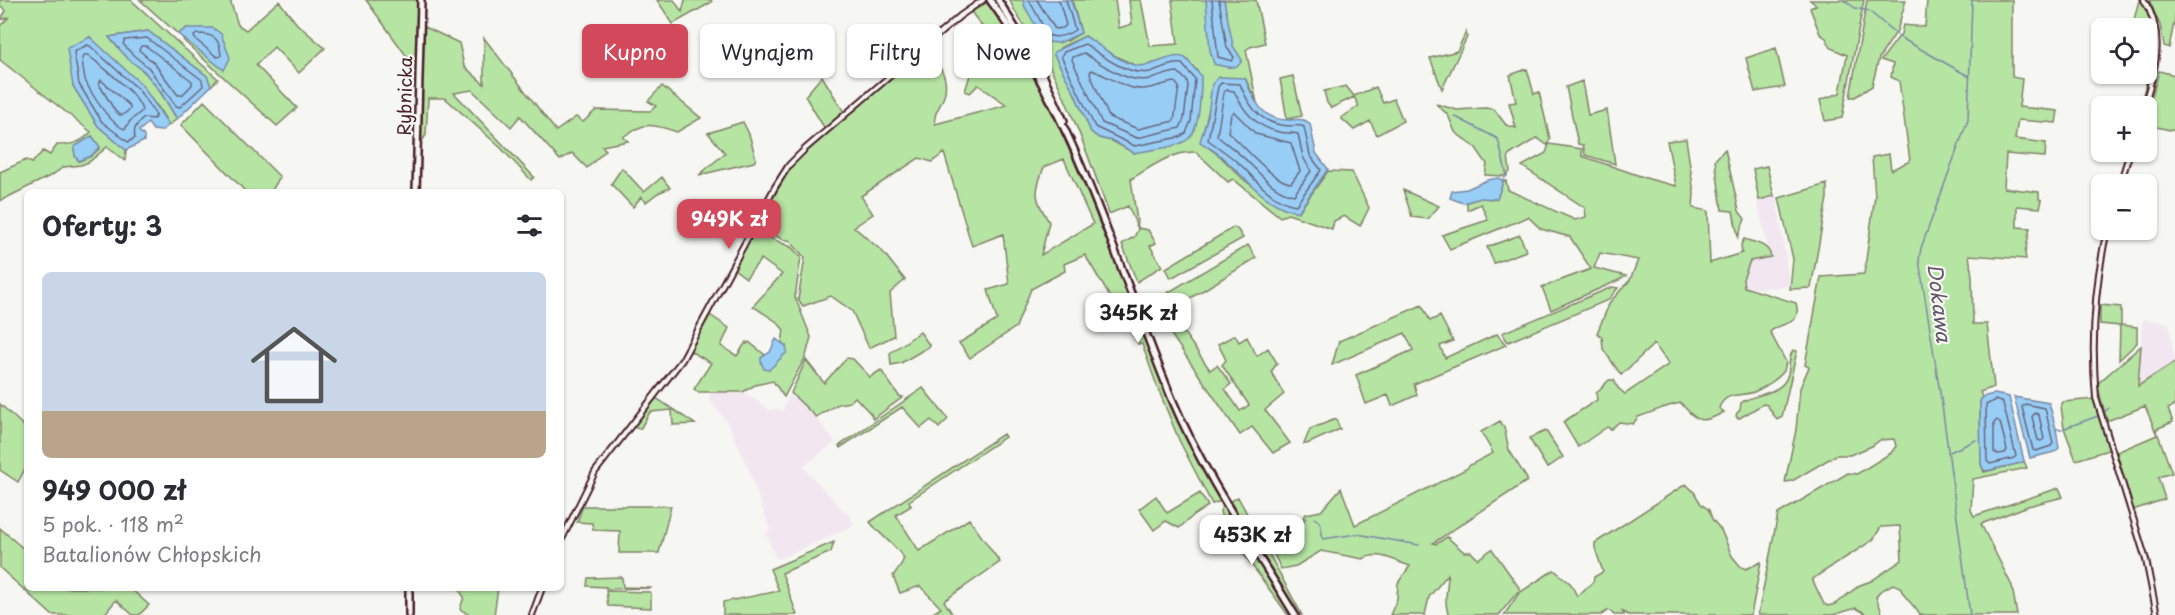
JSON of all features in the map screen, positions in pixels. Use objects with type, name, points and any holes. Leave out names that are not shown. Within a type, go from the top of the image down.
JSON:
[{"type":"main road","name":"Rybnicka","points":[[416,189],[421,0]]},
{"type":"main road","points":[[990,0],[1021,46],[1066,129]]},
{"type":"main road","points":[[998,0],[1039,66],[1062,115],[1188,434],[1222,496],[1295,615]]},
{"type":"main road","points":[[409,591],[409,615]]},
{"type":"street","points":[[970,8],[976,0]]},
{"type":"street","points":[[564,535],[595,472],[682,360],[784,172],[806,148],[970,8],[983,0]]},
{"type":"street","points":[[2144,0],[2152,18],[2158,46],[2155,70],[2147,96]]},
{"type":"street","points":[[2105,240],[2097,300],[2094,371],[2097,398],[2142,545],[2157,615]]},
{"type":"street","points":[[532,615],[541,591]]},
{"type":"shaded area","points":[[1776,195],[1790,286],[1744,288],[1747,265],[1752,260],[1770,257],[1757,201]]},
{"type":"shaded area","points":[[2143,319],[2169,323],[2175,362],[2138,386]]},
{"type":"shaded area","points":[[743,392],[769,409],[777,408],[782,411],[791,393],[816,417],[835,442],[803,467],[850,517],[853,524],[851,527],[782,556],[781,559],[775,557],[766,533],[770,530],[750,473],[729,425],[710,400],[710,393]]},
{"type":"green space","points":[[0,0],[131,0],[218,79],[211,86],[207,76],[148,31],[109,37],[148,76],[162,94],[177,119],[169,125],[158,107],[90,37],[73,86],[98,126],[126,150],[125,161],[107,147],[89,162],[64,167],[0,201],[0,172],[26,160],[32,163],[43,151],[50,155],[57,145],[76,143],[91,132],[0,60],[0,26],[9,17],[0,20],[6,11],[0,5]],"holes":[[[92,136],[100,148],[91,156],[79,161],[75,156],[74,148]]]},
{"type":"green space","points":[[140,0],[230,0],[238,25],[246,30],[279,1],[297,24],[325,48],[299,73],[274,47],[256,65],[297,108],[277,126],[184,41],[182,37],[224,69],[187,28],[178,34]]},
{"type":"green space","points":[[366,0],[417,0],[416,65],[413,65]]},
{"type":"green space","points":[[657,0],[674,0],[682,12],[685,0],[711,0],[712,2],[673,24]]},
{"type":"green space","points":[[1010,0],[1023,0],[1025,7],[1046,24],[1022,24]]},
{"type":"green space","points":[[1072,0],[1115,0],[1119,28],[1132,24],[1129,0],[1141,0],[1150,46],[1178,44],[1172,0],[1256,0],[1265,43],[1246,50],[1257,103],[1246,80],[1209,109],[1201,142],[1221,157],[1244,180],[1288,209],[1300,210],[1328,171],[1352,172],[1369,208],[1360,226],[1344,216],[1334,221],[1332,229],[1288,214],[1280,217],[1233,179],[1228,182],[1196,152],[1179,154],[1131,179],[1138,228],[1148,230],[1156,243],[1150,246],[1162,266],[1137,282],[1122,244],[1134,237],[1138,229],[1128,206],[1109,214],[1080,135],[1052,72],[1052,29],[1067,41],[1081,33]],"holes":[[[1085,36],[1107,52],[1137,66],[1140,70],[1143,66],[1179,57],[1186,59],[1199,73],[1134,153],[1112,141],[1099,138],[1091,132],[1074,92],[1054,55],[1061,47]]]},
{"type":"green space","points":[[1810,0],[1864,0],[1842,118],[1825,121],[1820,100],[1840,93],[1847,55],[1831,48],[1826,38],[1820,34],[1810,8],[1816,5]]},
{"type":"green space","points":[[1867,0],[1906,0],[1897,31],[1879,58],[1872,86],[1855,97],[1850,97]]},
{"type":"green space","points":[[1927,0],[2012,0],[2012,77],[2022,79],[2019,107],[2058,111],[2056,123],[2018,120],[2015,139],[2046,143],[2045,157],[2006,154],[2004,188],[2039,192],[2039,199],[2042,200],[2040,208],[2017,206],[2017,227],[2030,228],[2026,259],[1969,255],[1973,324],[1987,324],[1994,387],[1980,392],[1982,397],[1980,402],[1981,464],[1984,472],[2024,461],[2027,468],[1973,479],[1971,510],[1974,516],[2059,488],[2063,497],[2028,506],[1981,524],[2012,586],[2017,615],[1920,615],[1900,587],[1893,584],[1879,592],[1876,597],[1883,615],[1868,615],[1856,608],[1833,615],[1758,615],[1778,514],[1848,473],[1857,474],[1891,453],[1896,446],[1894,439],[1880,440],[1850,455],[1836,455],[1792,481],[1785,482],[1796,430],[1800,388],[1809,367],[1805,365],[1821,277],[1864,274],[1875,196],[1872,157],[1889,154],[1891,170],[1910,161],[1899,81],[1891,77],[1893,64],[1881,60],[1901,34],[1903,25],[1925,27]],"holes":[[[1900,526],[1902,560],[1871,581],[1860,585],[1835,604],[1828,606],[1824,604],[1812,579],[1873,540],[1881,527]]]},
{"type":"green space","points":[[2139,0],[2143,0],[2152,18],[2134,18]]},
{"type":"green space","points":[[2149,0],[2175,0],[2175,18],[2169,48],[2164,46],[2157,18]]},
{"type":"green space","points":[[986,3],[1002,24],[980,24],[971,12]]},
{"type":"green space","points":[[423,26],[459,43],[464,66],[484,84],[484,38],[556,131],[576,117],[583,122],[596,110],[650,111],[656,106],[648,101],[662,86],[701,118],[677,132],[655,126],[637,128],[623,137],[628,141],[602,146],[606,150],[587,168],[572,153],[560,160],[520,116],[511,127],[472,90],[454,93],[534,177],[531,180],[501,148],[445,98],[428,98],[426,135],[421,143]]},
{"type":"green space","points":[[1466,32],[1467,37],[1442,89],[1430,58],[1457,51]]},
{"type":"green space","points":[[1776,48],[1785,87],[1755,92],[1746,58]]},
{"type":"green space","points":[[1527,69],[1534,94],[1539,92],[1550,139],[1547,145],[1537,138],[1508,156],[1510,172],[1504,176],[1485,175],[1487,164],[1476,148],[1455,132],[1448,115],[1436,104],[1457,110],[1494,109],[1506,125],[1516,128],[1509,103],[1516,102],[1510,75]]},
{"type":"green space","points":[[942,70],[945,89],[936,113],[935,124],[1007,105],[978,85],[970,93],[965,91],[969,78],[1033,78],[1050,109],[1098,217],[1186,437],[1221,501],[1212,504],[1179,440],[1142,344],[1138,344],[1085,255],[1064,264],[1065,271],[1031,289],[1016,327],[970,358],[959,343],[997,320],[988,290],[1009,284],[1003,234],[972,246],[944,153],[932,162],[919,158],[861,196],[873,214],[854,227],[883,252],[905,280],[890,293],[894,336],[869,348],[852,311],[831,296],[803,306],[798,299],[805,258],[789,240],[784,240],[757,227],[797,160],[892,78],[942,78]],"holes":[[[1064,159],[1093,224],[1041,255],[1049,222],[1038,201],[1038,184],[1044,167]]]},
{"type":"green space","points":[[2159,71],[2175,75],[2175,131],[2157,127],[2157,96],[2152,96]]},
{"type":"green space","points":[[1293,76],[1302,116],[1287,119],[1280,79]]},
{"type":"green space","points":[[820,78],[823,78],[844,112],[825,129],[805,96]]},
{"type":"green space","points":[[1582,81],[1588,115],[1607,110],[1615,164],[1585,155],[1583,145],[1578,144],[1566,87]]},
{"type":"green space","points":[[2146,84],[2149,84],[2146,96],[2143,96]]},
{"type":"green space","points":[[1346,86],[1354,96],[1376,87],[1383,103],[1394,99],[1403,121],[1377,135],[1370,121],[1354,130],[1341,118],[1359,106],[1354,97],[1331,108],[1324,91]]},
{"type":"green space","points":[[204,101],[280,177],[273,189],[243,189],[181,125]]},
{"type":"green space","points":[[743,122],[756,159],[754,162],[699,175],[725,153],[708,133]]},
{"type":"green space","points":[[1686,139],[1694,193],[1693,208],[1708,211],[1710,263],[1742,253],[1741,245],[1744,239],[1761,245],[1768,249],[1771,257],[1750,261],[1743,279],[1744,287],[1796,303],[1797,311],[1793,320],[1770,332],[1786,362],[1784,371],[1771,383],[1756,391],[1726,398],[1719,408],[1724,412],[1710,419],[1700,420],[1681,403],[1675,404],[1638,417],[1633,424],[1619,422],[1611,429],[1607,427],[1578,447],[1563,422],[1597,400],[1596,393],[1609,380],[1614,380],[1625,394],[1669,364],[1654,344],[1621,375],[1603,349],[1602,337],[1597,333],[1610,302],[1630,280],[1638,260],[1600,253],[1594,268],[1626,276],[1551,310],[1542,287],[1591,269],[1570,237],[1541,229],[1528,217],[1450,249],[1442,235],[1488,220],[1481,204],[1467,210],[1467,202],[1480,198],[1497,199],[1503,181],[1506,181],[1508,190],[1575,220],[1586,217],[1585,208],[1522,166],[1546,153],[1549,144],[1582,149],[1582,156],[1676,186],[1667,141]]},
{"type":"green space","points":[[1725,149],[1739,211],[1745,219],[1738,237],[1733,211],[1722,210],[1715,160]]},
{"type":"green space","points":[[1767,166],[1774,196],[1759,200],[1753,169]]},
{"type":"green space","points":[[622,168],[644,192],[662,177],[670,188],[646,202],[641,197],[633,207],[611,184]]},
{"type":"green space","points":[[1827,184],[1827,198],[1811,288],[1790,289],[1793,259],[1779,198]]},
{"type":"green space","points":[[1403,190],[1439,206],[1428,219],[1412,217]]},
{"type":"green space","points":[[1234,227],[1243,238],[1171,278],[1166,268]]},
{"type":"green space","points":[[754,231],[791,247],[801,257],[795,297],[811,337],[806,356],[784,397],[773,381],[755,385],[743,392],[698,392],[694,389],[711,363],[690,351],[710,315],[729,328],[721,346],[737,356],[746,342],[765,355],[761,358],[786,346],[782,343],[784,330],[777,322],[753,306],[782,274],[761,259],[746,278],[734,269]]},
{"type":"green space","points":[[1520,235],[1526,251],[1494,263],[1487,247]]},
{"type":"green space","points":[[1248,245],[1256,258],[1153,321],[1147,305]]},
{"type":"green space","points":[[1612,287],[1618,288],[1608,300],[1508,342],[1502,333]]},
{"type":"green space","points":[[1422,305],[1430,321],[1440,316],[1453,341],[1440,346],[1445,358],[1497,334],[1506,345],[1414,384],[1417,395],[1392,406],[1388,395],[1366,404],[1356,375],[1413,350],[1405,333],[1332,365],[1339,341]]},
{"type":"green space","points":[[2100,305],[2121,307],[2121,325],[2137,327],[2137,343],[2119,360],[2120,326],[2100,324]]},
{"type":"green space","points":[[1180,327],[1210,370],[1217,365],[1231,384],[1225,389],[1240,411],[1249,405],[1222,365],[1226,360],[1218,344],[1235,335],[1239,342],[1247,337],[1257,356],[1268,348],[1277,363],[1271,372],[1284,394],[1265,410],[1290,443],[1273,453],[1252,427],[1240,435],[1170,333]]},
{"type":"green space","points":[[920,332],[930,346],[901,363],[891,365],[890,353]]},
{"type":"green space","points":[[2141,346],[2138,386],[2175,362],[2175,405],[2168,409],[2173,422],[2156,429],[2172,473],[2158,477],[2165,499],[2133,510],[2117,452],[2157,435],[2145,406],[2107,421],[2097,384]]},
{"type":"green space","points":[[1793,350],[1797,351],[1782,417],[1777,420],[1767,405],[1763,404],[1738,419],[1736,416],[1741,403],[1776,389],[1785,381]]},
{"type":"green space","points":[[847,358],[853,359],[870,377],[881,370],[899,396],[903,397],[873,419],[855,397],[850,402],[838,404],[816,417],[791,393],[806,360],[824,383]]},
{"type":"green space","points":[[923,388],[948,419],[939,428],[931,420],[921,428],[902,407],[840,448],[839,446]]},
{"type":"green space","points":[[655,398],[695,424],[673,425],[672,410],[650,412],[640,429],[633,427]]},
{"type":"green space","points":[[2095,399],[2111,449],[2076,460],[2064,428],[2061,406],[2063,402]]},
{"type":"green space","points":[[0,404],[24,426],[24,471],[18,482],[0,470]]},
{"type":"green space","points":[[1336,419],[1340,429],[1304,444],[1310,429]]},
{"type":"green space","points":[[1500,421],[1504,427],[1509,450],[1527,481],[1433,543],[1436,544],[1447,537],[1464,552],[1471,552],[1478,559],[1492,549],[1520,589],[1499,615],[1449,615],[1446,600],[1448,574],[1429,597],[1425,615],[1390,615],[1397,599],[1398,583],[1410,566],[1381,556],[1363,559],[1321,551],[1296,566],[1281,569],[1260,525],[1265,522],[1287,538],[1306,514],[1321,511],[1341,488],[1355,525],[1493,453],[1481,432]]},
{"type":"green space","points":[[1546,431],[1563,457],[1547,468],[1529,438]]},
{"type":"green space","points":[[1003,434],[1005,437],[909,501],[911,506],[896,515],[919,551],[969,519],[1000,562],[944,601],[953,615],[930,615],[941,608],[920,586],[900,593],[893,576],[904,558],[870,522]]},
{"type":"green space","points":[[1686,484],[1701,504],[1709,510],[1732,556],[1741,567],[1746,569],[1761,562],[1751,615],[1628,615],[1622,611],[1624,615],[1614,615],[1609,610],[1601,615],[1504,615],[1519,593],[1554,570],[1571,584],[1577,596],[1593,582],[1594,577],[1603,572],[1595,543]]},
{"type":"green space","points":[[1200,493],[1208,506],[1179,528],[1166,521],[1154,530],[1139,509],[1156,496],[1167,513]]},
{"type":"green space","points":[[1238,497],[1302,615],[1297,615],[1230,501]]},
{"type":"green space","points":[[1223,505],[1292,615],[1288,615],[1222,520],[1220,511]]},
{"type":"green space","points":[[583,506],[671,506],[659,553],[619,553],[620,531],[593,530],[592,523],[577,522]]},
{"type":"green space","points":[[0,528],[24,549],[24,590],[0,568]]},
{"type":"green space","points":[[834,542],[831,552],[782,573],[797,615],[723,615],[723,602],[779,591],[770,569]]},
{"type":"green space","points":[[622,577],[623,587],[652,588],[606,589],[606,587],[587,586],[588,578]]},
{"type":"green space","points":[[25,591],[133,591],[149,605],[139,615],[133,615],[116,600],[104,615],[52,615]]},
{"type":"green space","points":[[460,591],[498,591],[494,615],[469,615],[460,609],[464,597]]},
{"type":"green space","points":[[606,591],[650,592],[651,608],[608,606]]},
{"type":"water","points":[[1023,0],[1071,0],[1081,33],[1059,43],[1052,42],[1052,24],[1035,24]]},
{"type":"water","points":[[1206,0],[1224,0],[1233,46],[1242,60],[1237,66],[1214,64],[1210,50]]},
{"type":"water","points":[[187,28],[213,28],[221,34],[230,58],[224,70],[178,34]]},
{"type":"water","points":[[148,31],[207,76],[211,86],[177,119],[160,91],[144,71],[128,59],[109,37]]},
{"type":"water","points":[[1085,36],[1114,56],[1134,65],[1147,65],[1180,56],[1187,60],[1201,76],[1198,119],[1188,139],[1170,147],[1134,153],[1113,141],[1099,138],[1091,132],[1074,92],[1054,55],[1054,52]]},
{"type":"water","points":[[90,37],[142,85],[169,125],[161,131],[153,130],[148,123],[139,131],[144,136],[144,141],[126,150],[98,126],[73,86],[67,48]]},
{"type":"water","points":[[1219,77],[1245,78],[1255,101],[1265,112],[1278,119],[1302,120],[1310,124],[1316,153],[1328,169],[1298,212],[1286,209],[1264,196],[1227,161],[1200,142],[1208,115],[1212,84]]},
{"type":"water","points":[[92,136],[100,147],[91,156],[79,161],[75,156],[74,147]]},
{"type":"water","points":[[1498,178],[1503,182],[1497,199],[1481,198],[1463,203],[1450,198],[1452,191],[1467,189]]},
{"type":"water","points":[[776,339],[786,346],[787,352],[769,370],[764,369],[761,358],[770,352]]},
{"type":"water","points":[[1994,394],[2009,397],[2024,461],[1986,471],[1981,464],[1980,402],[1982,397]]},
{"type":"water","points":[[2014,397],[2049,403],[2059,448],[2054,452],[2030,458]]},
{"type":"waterway","points":[[1844,0],[1855,8],[1869,11],[1901,38],[1970,77]]},
{"type":"waterway","name":"Dokawa","points":[[1970,615],[1942,405],[1919,260],[1921,248],[1968,120],[1972,0]]},
{"type":"waterway","points":[[1454,116],[1498,139],[1507,176],[1502,180]]},
{"type":"waterway","points":[[2103,413],[2109,408]]},
{"type":"waterway","points":[[2065,428],[2098,416]]},
{"type":"waterway","points":[[2056,429],[2062,429]]},
{"type":"waterway","points":[[1950,452],[1976,440]]},
{"type":"waterway","points":[[1268,532],[1287,540],[1306,518]]},
{"type":"waterway","points":[[1314,518],[1320,522],[1323,539],[1357,534],[1419,545]]}]
